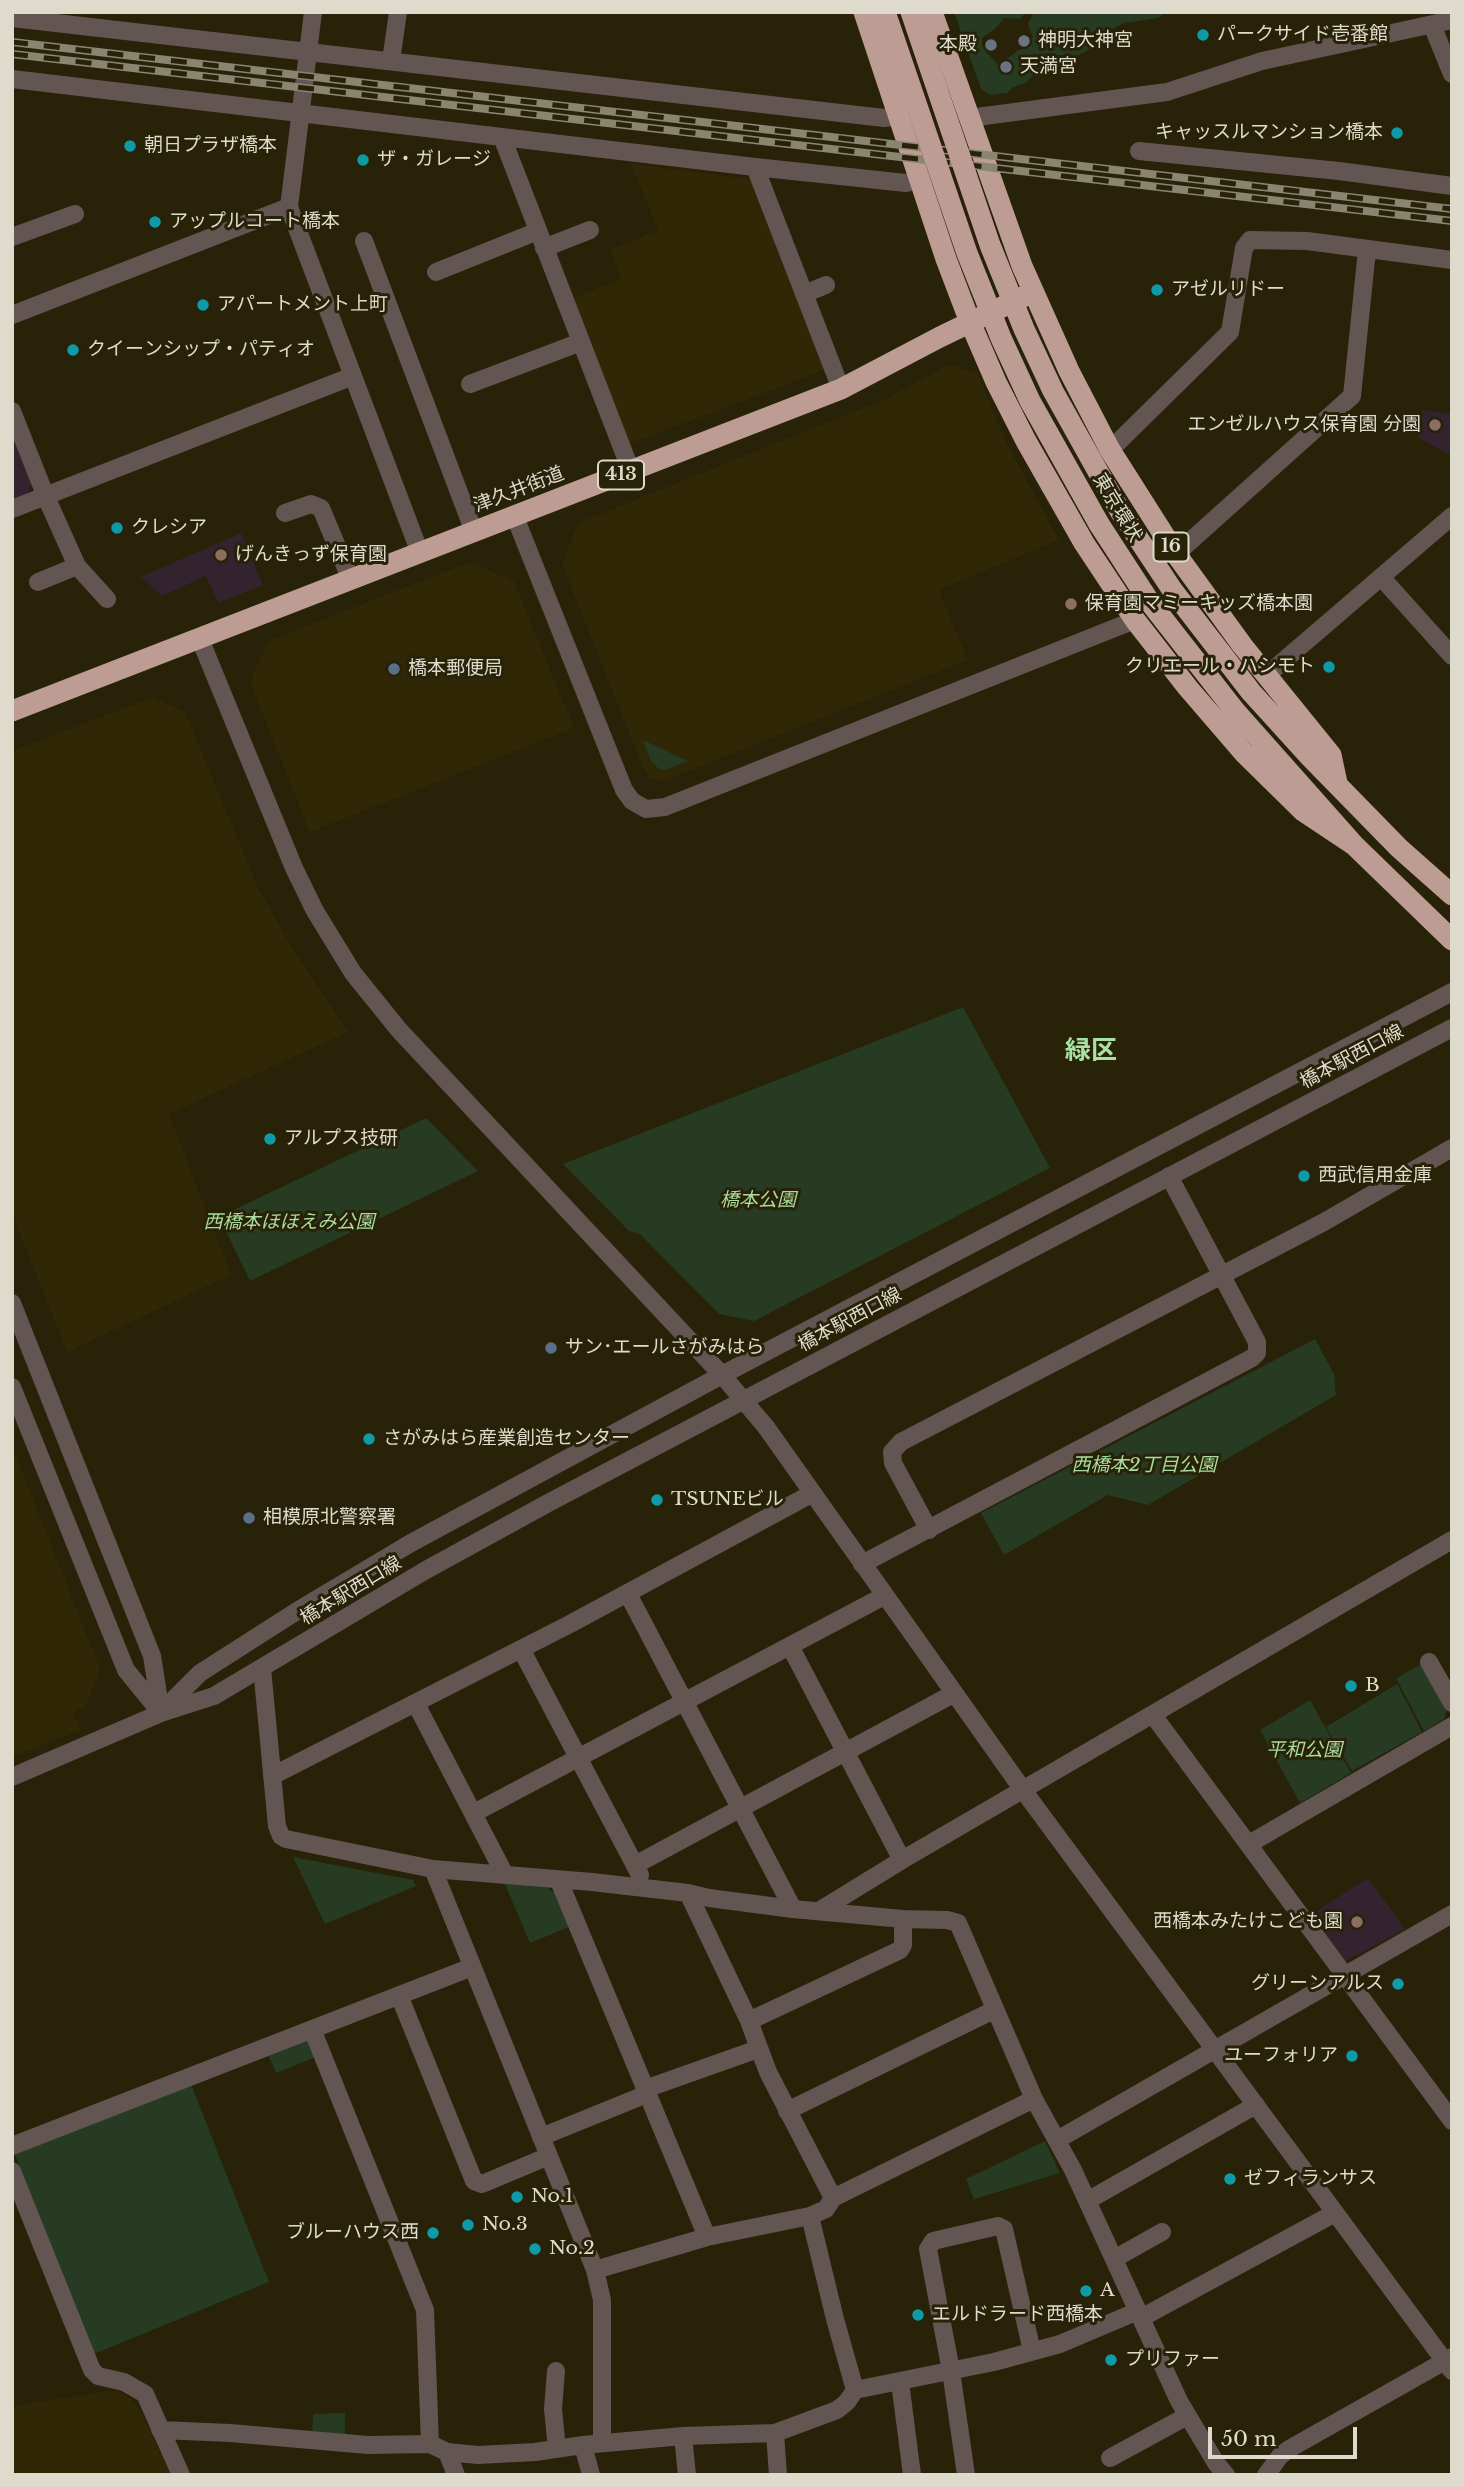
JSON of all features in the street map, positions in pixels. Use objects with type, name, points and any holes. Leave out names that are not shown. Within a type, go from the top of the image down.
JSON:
[{"type":"highway","name":"16","points":[[864,12],[919,180],[970,322],[1026,441],[1084,543],[1135,620],[1188,688],[1244,753],[1303,811],[1354,845]]},
{"type":"highway","name":"東京環状","points":[[885,12],[967,253],[1001,338],[1030,401],[1099,524],[1149,601],[1202,671],[1354,845],[1452,940]]},
{"type":"highway","name":"東京環状","points":[[911,12],[990,245],[1024,329],[1053,391],[1119,511],[1173,591],[1229,665],[1310,757],[1399,848],[1452,895]]},
{"type":"highway","name":"16","points":[[934,18],[1009,234],[1069,371],[1110,450],[1175,554],[1242,645],[1331,755],[1337,783]]},
{"type":"highway","points":[[875,48],[884,34],[934,18]]},
{"type":"highway","name":"津久井街道","points":[[12,711],[841,389],[1033,292]]},
{"type":"street","points":[[313,12],[289,207],[420,553]]},
{"type":"street","points":[[391,61],[398,12]]},
{"type":"street","points":[[12,18],[106,20],[308,51],[884,118],[898,116]]},
{"type":"street","points":[[969,118],[1167,92],[1262,61],[1452,20]]},
{"type":"street","points":[[1433,24],[1452,74]]},
{"type":"street","points":[[12,79],[755,167],[906,183],[919,180]]},
{"type":"street","points":[[502,137],[631,471]]},
{"type":"street","points":[[1139,151],[1339,171],[1452,186]]},
{"type":"street","points":[[755,167],[841,389]]},
{"type":"street","points":[[12,315],[289,207]]},
{"type":"street","points":[[12,237],[75,214]]},
{"type":"street","points":[[436,272],[541,240],[590,230]]},
{"type":"street","points":[[1110,450],[1230,332],[1244,248],[1250,240],[1307,241],[1452,260]]},
{"type":"street","points":[[364,241],[474,532]]},
{"type":"street","points":[[1175,554],[1352,396],[1367,250]]},
{"type":"street","points":[[804,294],[827,285]]},
{"type":"street","points":[[470,384],[581,342]]},
{"type":"street","points":[[12,509],[353,376]]},
{"type":"street","points":[[12,411],[77,566],[107,599]]},
{"type":"street","points":[[285,513],[311,504],[321,508],[351,580]]},
{"type":"street","points":[[515,516],[624,790],[632,801],[646,809],[665,807],[1135,620]]},
{"type":"street","points":[[1267,675],[1452,516]]},
{"type":"street","points":[[38,582],[77,566]]},
{"type":"street","points":[[1381,577],[1452,656]]},
{"type":"street","points":[[201,639],[294,868],[321,921],[353,973],[399,1030],[722,1375],[766,1427],[1023,1790],[1449,2363],[1289,2449],[1280,2456],[1266,2475]]},
{"type":"street","name":"橋本駅西口線","points":[[161,1713],[200,1673],[411,1543],[722,1375],[1452,992]]},
{"type":"street","name":"橋本駅西口線","points":[[12,1777],[161,1713],[214,1696],[426,1570],[743,1399],[1452,1028]]},
{"type":"street","points":[[929,1530],[893,1463],[891,1458],[894,1447],[1324,1222],[1452,1148]]},
{"type":"street","points":[[862,1564],[1252,1359],[1257,1353],[1257,1342],[1169,1176]]},
{"type":"street","points":[[12,1303],[152,1657],[161,1713]]},
{"type":"street","points":[[12,1387],[126,1670],[161,1713]]},
{"type":"street","points":[[272,1776],[628,1594],[813,1493]]},
{"type":"street","points":[[818,1911],[1452,1541]]},
{"type":"street","points":[[628,1594],[793,1909]]},
{"type":"street","points":[[474,1812],[884,1597]]},
{"type":"street","points":[[790,1646],[902,1860]]},
{"type":"street","points":[[521,1649],[647,1888]]},
{"type":"street","points":[[1429,1662],[1452,1703]]},
{"type":"street","points":[[262,1668],[277,1826],[281,1836],[286,1839],[433,1869],[647,1888],[793,1909],[958,1923],[1034,2099],[1087,2201],[1187,2416],[1226,2475]]},
{"type":"street","points":[[635,1865],[954,1694]]},
{"type":"street","points":[[416,1704],[505,1875]]},
{"type":"street","points":[[1153,1715],[1346,1976],[1445,2099],[1452,2121]]},
{"type":"street","points":[[1249,1844],[1452,1726]]},
{"type":"street","points":[[433,1869],[595,2270],[603,2300],[602,2443]]},
{"type":"street","points":[[559,1881],[707,2237]]},
{"type":"street","points":[[688,1893],[749,2021],[758,2049],[787,2111],[833,2198]]},
{"type":"street","points":[[1056,2140],[1452,1914]]},
{"type":"street","points":[[749,2021],[900,1950],[903,1919]]},
{"type":"street","points":[[12,2146],[472,1967]]},
{"type":"street","points":[[399,1995],[474,2180],[482,2184],[549,2156]]},
{"type":"street","points":[[787,2111],[994,2010]]},
{"type":"street","points":[[312,2029],[425,2310],[430,2444]]},
{"type":"street","points":[[541,2137],[646,2091],[758,2049]]},
{"type":"street","points":[[595,2270],[707,2237],[810,2216],[826,2209],[833,2198],[1034,2099]]},
{"type":"street","points":[[1087,2201],[1256,2105]]},
{"type":"street","points":[[12,2171],[92,2370],[98,2376],[124,2382],[145,2394],[181,2475]]},
{"type":"street","points":[[160,2430],[230,2432],[368,2445],[430,2444],[447,2452],[478,2455],[684,2435],[775,2433],[836,2410],[847,2402],[855,2390],[951,2371],[1032,2351],[1140,2314],[1335,2213]]},
{"type":"street","points":[[810,2216],[855,2390]]},
{"type":"street","points":[[966,2475],[951,2371],[928,2249],[933,2241],[998,2226],[1004,2229],[1032,2351]]},
{"type":"street","points":[[1114,2259],[1162,2232]]},
{"type":"street","points":[[555,2371],[553,2409],[557,2449]]},
{"type":"street","points":[[900,2382],[912,2475]]},
{"type":"street","points":[[1110,2458],[1187,2416]]},
{"type":"street","points":[[775,2433],[778,2475]]},
{"type":"street","points":[[684,2435],[687,2475]]},
{"type":"street","points":[[583,2445],[591,2475]]},
{"type":"street","points":[[447,2452],[456,2475]]},
{"type":"shaded area","points":[[631,164],[751,179],[825,370],[629,444],[573,298],[621,279],[610,250],[658,230]]},
{"type":"shaded area","points":[[950,364],[978,374],[1006,442],[1059,540],[939,590],[968,660],[666,780],[649,778],[562,564],[578,523],[885,399]]},
{"type":"shaded area","name":"エンゼルハウス保育園 分園","points":[[1421,410],[1452,414],[1452,456],[1417,437]]},
{"type":"shaded area","points":[[12,431],[32,480],[28,493],[12,499]]},
{"type":"shaded area","name":"げんきっず保育園","points":[[241,533],[263,585],[218,603],[206,576],[162,596],[141,577]]},
{"type":"shaded area","points":[[470,562],[514,581],[574,728],[310,832],[250,682],[268,641]]},
{"type":"shaded area","points":[[153,697],[185,712],[257,885],[285,936],[348,1032],[169,1114],[231,1275],[67,1352],[12,1214],[12,751]]},
{"type":"shaded area","points":[[12,1446],[100,1668],[86,1706],[73,1713],[81,1730],[12,1757]]},
{"type":"shaded area","name":"西橋本みたけこども園","points":[[1368,1878],[1405,1929],[1344,1962],[1310,1915]]},
{"type":"shaded area","points":[[116,2390],[131,2398],[140,2410],[171,2475],[12,2475],[12,2406]]},
{"type":"green space","name":"神明大神宮","points":[[954,12],[1026,12],[1020,19],[1004,18],[982,38],[986,52],[999,65],[1017,51],[1030,46],[1027,40],[1033,37],[1028,24],[1034,12],[1165,12],[1159,18],[1124,23],[1111,30],[1090,49],[1064,63],[1033,75],[1026,83],[1013,87],[1008,93],[990,95],[981,89]]},
{"type":"green space","points":[[643,740],[688,761],[665,770],[659,769],[651,761]]},
{"type":"green space","name":"橋本公園","points":[[963,1007],[1050,1168],[754,1321],[719,1314],[640,1234],[629,1231],[563,1164]]},
{"type":"green space","name":"西橋本ほほえみ公園","points":[[426,1118],[478,1171],[250,1281],[219,1217]]},
{"type":"green space","name":"西橋本2丁目公園","points":[[1315,1339],[1334,1374],[1336,1395],[1148,1505],[1108,1495],[1004,1555],[981,1513]]},
{"type":"green space","points":[[1422,1664],[1447,1709],[1444,1719],[1424,1731],[1396,1678]]},
{"type":"green space","points":[[1397,1684],[1422,1732],[1352,1771],[1326,1727]]},
{"type":"green space","name":"平和公園","points":[[1310,1700],[1351,1773],[1300,1803],[1260,1730]]},
{"type":"green space","points":[[293,1857],[413,1880],[416,1886],[325,1924]]},
{"type":"green space","points":[[505,1884],[545,1886],[554,1893],[569,1927],[530,1943]]},
{"type":"green space","points":[[309,2038],[316,2057],[276,2073],[268,2055]]},
{"type":"green space","points":[[190,2082],[269,2282],[94,2354],[14,2152]]},
{"type":"green space","points":[[1045,2141],[1060,2173],[974,2199],[966,2179]]},
{"type":"green space","points":[[345,2413],[345,2438],[312,2436],[313,2414]]},
{"type":"railway","points":[[12,42],[1452,209]]},
{"type":"railway","points":[[12,54],[1452,221]]},
{"type":"place","name":"パークサイド壱番館","points":[[1203,35]]},
{"type":"place","name":"神明大神宮","points":[[1024,41]]},
{"type":"place","name":"本殿","points":[[991,45]]},
{"type":"place","name":"天満宮","points":[[1006,67]]},
{"type":"place","name":"キャッスルマンション橋本","points":[[1397,133]]},
{"type":"place","name":"朝日プラザ橋本","points":[[130,146]]},
{"type":"place","name":"ザ・ガレージ","points":[[363,160]]},
{"type":"place","name":"アップルコート橋本","points":[[155,222]]},
{"type":"place","name":"アゼルリドー","points":[[1157,290]]},
{"type":"place","name":"アパートメント上町","points":[[203,305]]},
{"type":"place","name":"クイーンシップ・パティオ","points":[[73,350]]},
{"type":"place","name":"エンゼルハウス保育園 分園","points":[[1435,425]]},
{"type":"place","name":"クレシア","points":[[117,528]]},
{"type":"place","name":"げんきっず保育園","points":[[221,555]]},
{"type":"place","name":"保育園マミーキッズ橋本園","points":[[1071,604]]},
{"type":"place","name":"クリエール・ハシモト","points":[[1329,667]]},
{"type":"place","name":"橋本郵便局","points":[[394,669]]},
{"type":"place","name":"アルプス技研","points":[[270,1139]]},
{"type":"place","name":"西武信用金庫","points":[[1304,1176]]},
{"type":"place","name":"サン･エールさがみはら","points":[[551,1348]]},
{"type":"place","name":"さがみはら産業創造センター","points":[[369,1439]]},
{"type":"place","name":"TSUNEビル","points":[[657,1500]]},
{"type":"place","name":"相模原北警察署","points":[[249,1518]]},
{"type":"place","name":"B","points":[[1351,1686]]},
{"type":"place","name":"西橋本みたけこども園","points":[[1357,1922]]},
{"type":"place","name":"グリーンアルス","points":[[1398,1984]]},
{"type":"place","name":"ユーフォリア","points":[[1352,2056]]},
{"type":"place","name":"ゼフィランサス","points":[[1230,2179]]},
{"type":"place","name":"No.1","points":[[517,2197]]},
{"type":"place","name":"No.3","points":[[468,2225]]},
{"type":"place","name":"ブルーハウス西","points":[[433,2233]]},
{"type":"place","name":"No.2","points":[[535,2249]]},
{"type":"place","name":"A","points":[[1086,2291]]},
{"type":"place","name":"エルドラード西橋本","points":[[918,2315]]},
{"type":"place","name":"プリファー","points":[[1111,2360]]},
{"type":"district","name":"緑区","points":[[1091,1052]]}]
